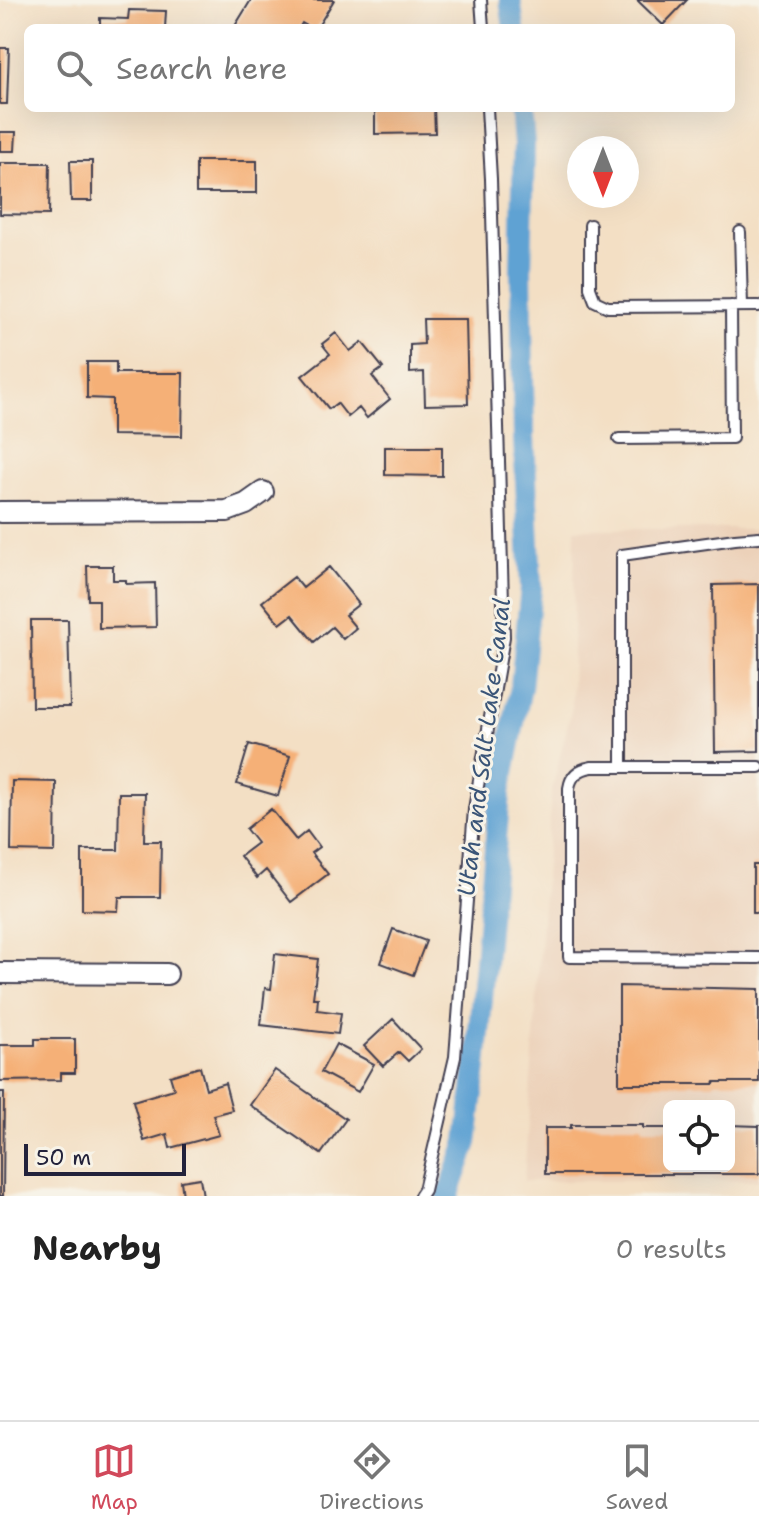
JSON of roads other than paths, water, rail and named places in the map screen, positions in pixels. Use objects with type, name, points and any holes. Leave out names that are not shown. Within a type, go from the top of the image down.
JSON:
[{"type":"street","points":[[0,512],[227,511],[246,504],[263,492]]},
{"type":"street","points":[[0,973],[167,974]]},
{"type":"lane","points":[[481,0],[483,24]]},
{"type":"lane","points":[[420,1196],[424,1190],[455,1057],[474,809],[504,637],[487,112]]},
{"type":"lane","points":[[590,225],[590,288],[595,301],[608,307],[759,306]]},
{"type":"lane","points":[[619,439],[732,438],[740,232]]},
{"type":"lane","points":[[622,767],[622,555],[759,537]]},
{"type":"lane","points":[[759,767],[622,767],[583,769],[576,773],[570,783],[569,957],[759,958]]},
{"type":"waterway","name":"Utah and Salt Lake Canal","points":[[510,0],[513,24]]},
{"type":"waterway","name":"Utah and Salt Lake Canal","points":[[448,1196],[467,1142],[500,792],[521,687],[531,588],[524,438],[521,271],[524,144],[521,112]]}]
